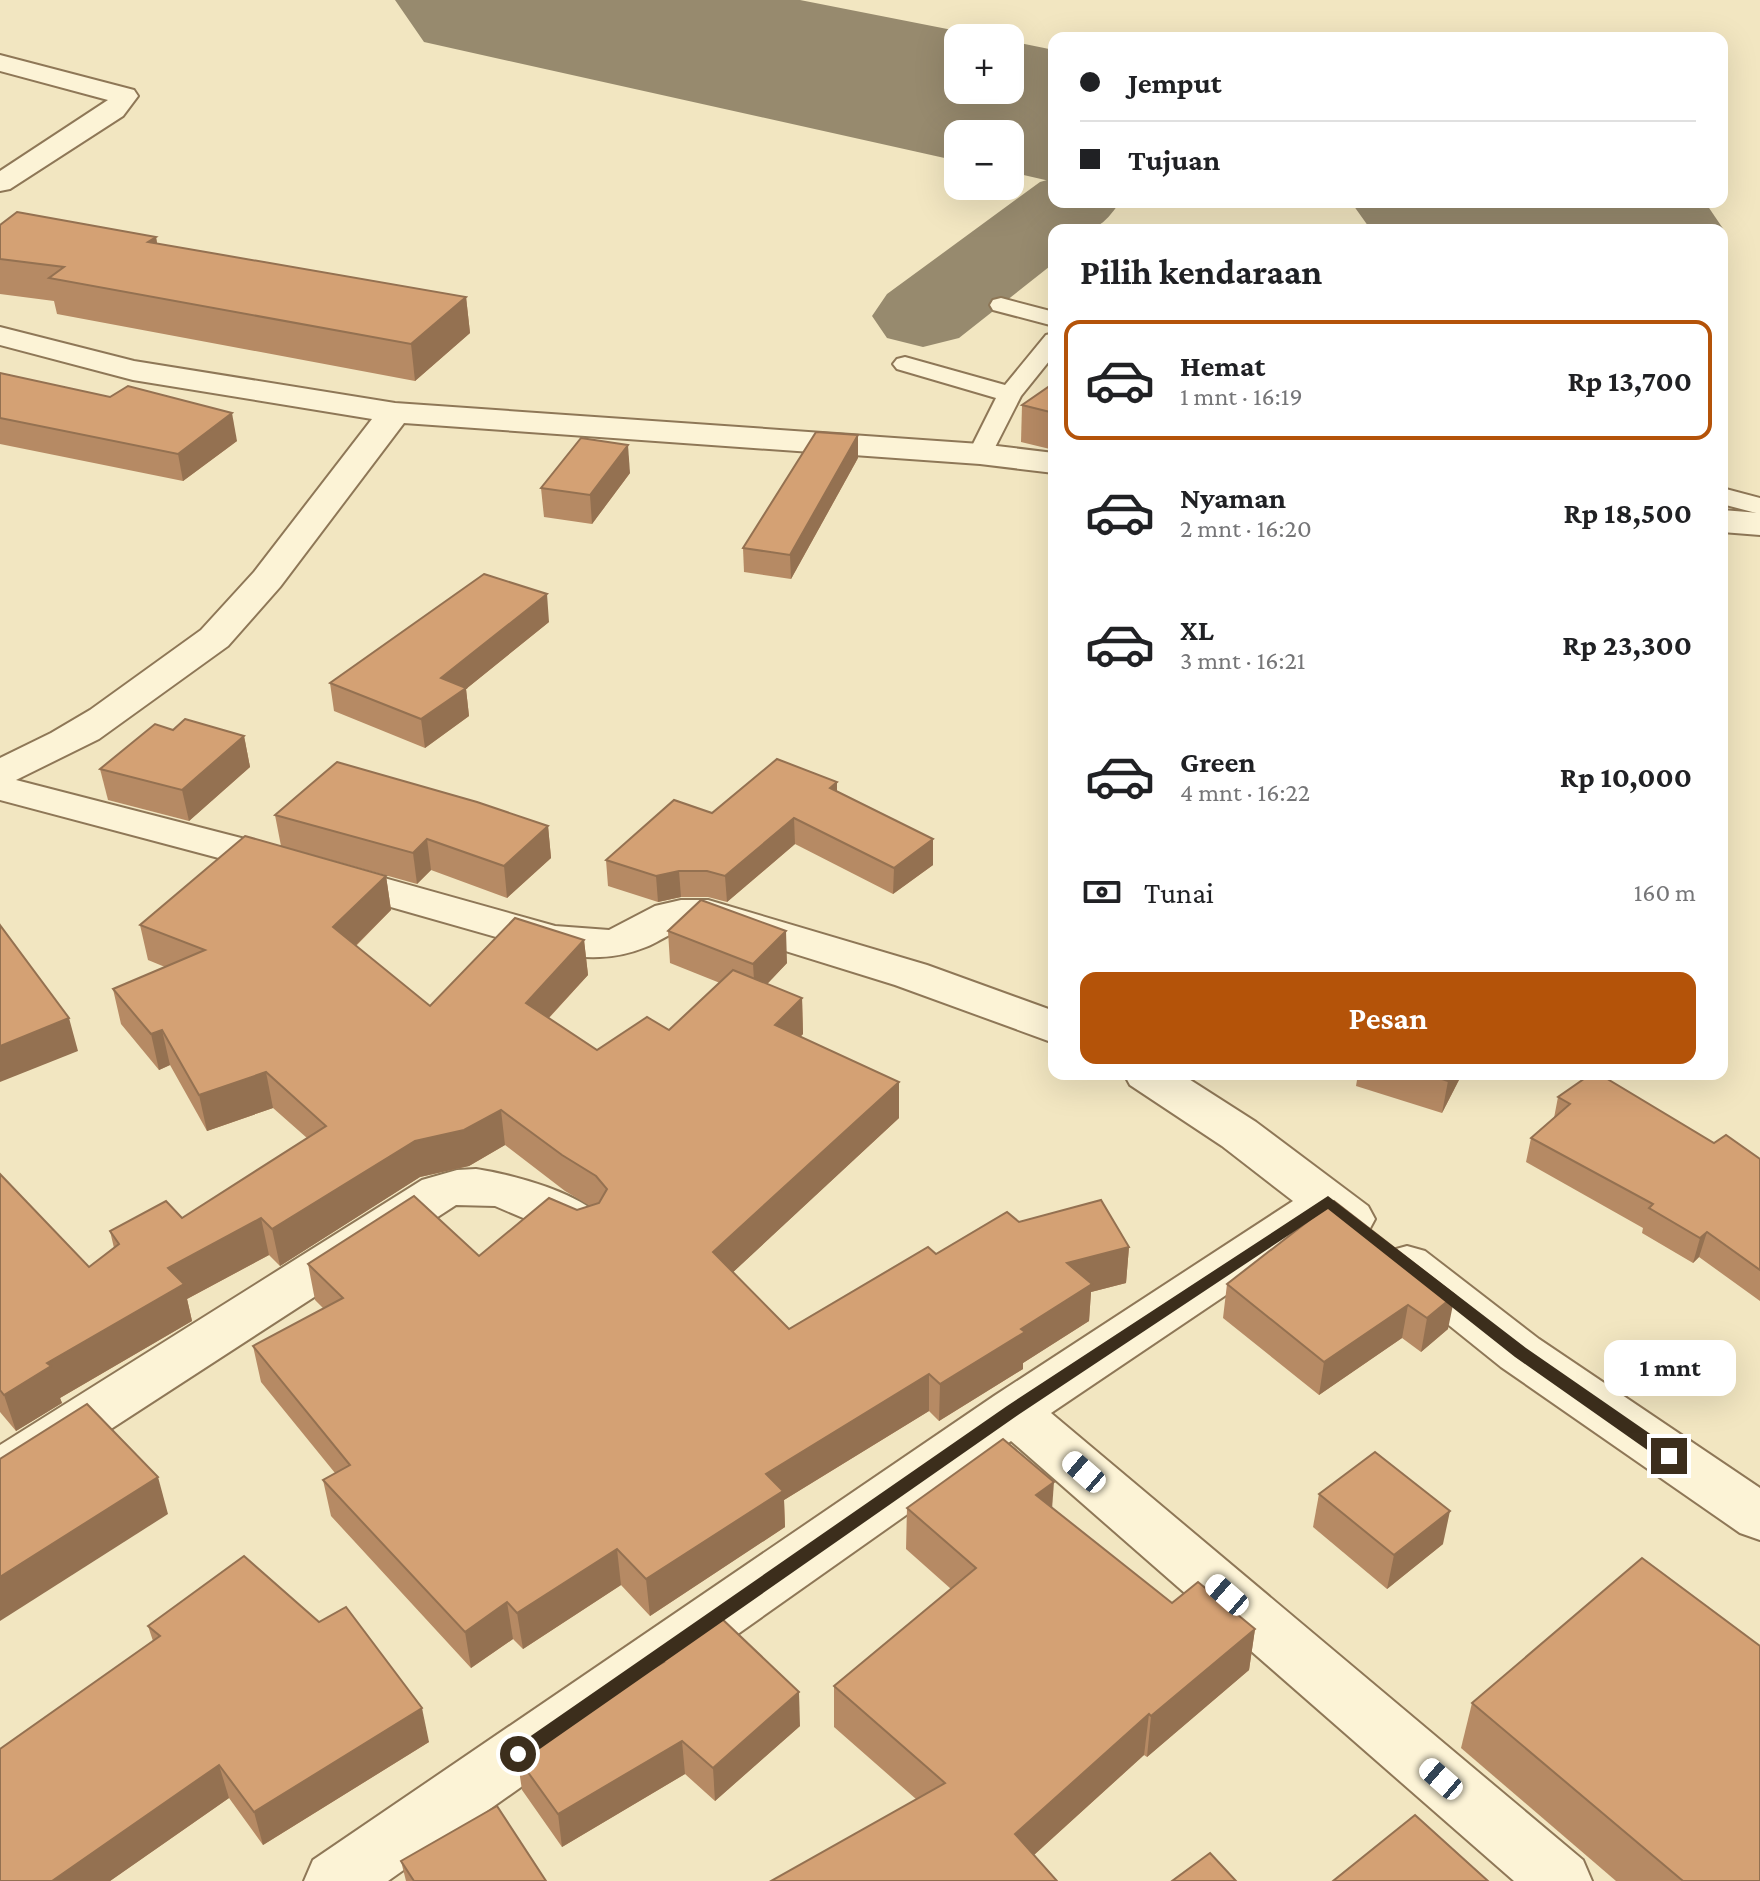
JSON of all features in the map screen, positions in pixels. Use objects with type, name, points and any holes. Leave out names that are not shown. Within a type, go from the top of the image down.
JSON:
[{"type":"street","points":[[0,63],[125,96],[114,110],[0,183]]},
{"type":"street","points":[[0,336],[133,370],[395,413],[980,454],[1048,462]]},
{"type":"street","points":[[0,772],[71,741],[103,721],[220,634],[281,563],[355,459],[395,413]]},
{"type":"street","points":[[1728,521],[1760,524]]},
{"type":"street","points":[[0,788],[230,848],[552,939],[591,946],[639,933],[674,913],[690,910],[708,913],[911,975],[1048,1026]]},
{"type":"street","points":[[1156,1080],[1239,1134],[1520,1353],[1760,1517]]},
{"type":"street","points":[[0,1473],[439,1192],[466,1184],[485,1186],[582,1225]]},
{"type":"street","points":[[336,1881],[1013,1411],[1328,1202]]},
{"type":"street","points":[[1013,1411],[1560,1881]]},
{"type":"lane","points":[[1001,305],[1048,317]]},
{"type":"lane","points":[[980,454],[1010,394],[1048,347]]},
{"type":"lane","points":[[905,364],[1010,394]]},
{"type":"lane","points":[[1728,498],[1760,506]]},
{"type":"building","points":[[17,212],[156,237],[148,242],[466,297],[411,344],[49,278],[64,267],[0,259],[0,225]]},
{"type":"building","points":[[0,373],[110,397],[128,386],[232,413],[178,454],[0,418]]},
{"type":"building","points":[[1048,387],[1048,412],[1022,405]]},
{"type":"building","points":[[816,432],[858,435],[790,555],[743,548]]},
{"type":"building","points":[[581,438],[628,445],[590,495],[541,488]]},
{"type":"building","points":[[484,574],[547,594],[441,678],[466,688],[421,719],[330,683]]},
{"type":"building","points":[[185,719],[244,736],[182,790],[100,769],[155,724],[173,730]]},
{"type":"building","points":[[777,759],[837,782],[830,788],[933,839],[894,868],[794,818],[725,876],[707,871],[679,871],[656,876],[606,860],[674,800],[712,813]]},
{"type":"building","points":[[337,762],[548,826],[504,866],[427,839],[413,853],[275,815]]},
{"type":"building","points":[[245,836],[386,876],[333,927],[430,1006],[515,918],[584,940],[526,1003],[597,1050],[647,1017],[669,1030],[733,970],[802,998],[775,1025],[899,1082],[713,1252],[789,1329],[928,1247],[936,1254],[1007,1212],[1019,1222],[1101,1200],[1129,1247],[1067,1263],[1092,1284],[1021,1329],[1025,1332],[940,1384],[929,1374],[766,1474],[783,1491],[646,1579],[617,1549],[517,1613],[507,1602],[465,1632],[323,1480],[350,1465],[253,1346],[343,1298],[308,1264],[414,1196],[479,1256],[549,1198],[577,1210],[599,1203],[607,1189],[596,1176],[501,1110],[464,1130],[415,1141],[272,1229],[261,1218],[168,1268],[184,1284],[47,1363],[51,1366],[4,1395],[0,1390],[0,1174],[89,1267],[119,1244],[110,1231],[166,1201],[182,1218],[326,1126],[266,1072],[199,1095],[162,1030],[151,1034],[113,989],[205,950],[140,925]]},
{"type":"building","points":[[701,900],[786,931],[753,964],[668,931]]},
{"type":"building","points":[[0,925],[69,1018],[0,1046]]},
{"type":"building","points":[[1582,1080],[1609,1080],[1714,1143],[1726,1135],[1760,1159],[1760,1270],[1707,1232],[1700,1238],[1649,1208],[1653,1204],[1531,1138],[1570,1104],[1558,1097]]},
{"type":"building","points":[[1334,1201],[1455,1295],[1427,1318],[1408,1305],[1324,1362],[1227,1284]]},
{"type":"building","points":[[87,1404],[158,1477],[0,1577],[0,1459]]},
{"type":"building","points":[[1003,1439],[1054,1482],[1036,1495],[1172,1603],[1198,1582],[1255,1629],[1151,1716],[1149,1714],[1015,1834],[1057,1881],[771,1881],[945,1783],[834,1686],[976,1568],[907,1508]]},
{"type":"building","points":[[1375,1452],[1450,1511],[1394,1555],[1319,1494]]},
{"type":"building","points":[[244,1556],[319,1622],[346,1607],[422,1708],[254,1812],[219,1765],[52,1881],[0,1881],[0,1749],[160,1636],[148,1626]]},
{"type":"building","points":[[1642,1558],[1760,1646],[1760,1881],[1683,1881],[1472,1703]]},
{"type":"building","points":[[719,1616],[799,1692],[713,1768],[682,1741],[558,1814],[517,1757],[595,1703],[664,1662],[659,1658]]},
{"type":"building","points":[[497,1806],[546,1881],[414,1881],[401,1861]]},
{"type":"building","points":[[1415,1815],[1488,1881],[1333,1881]]},
{"type":"building","points":[[1210,1853],[1236,1881],[1172,1881]]},
{"type":"taxiway","points":[[923,316],[1065,208]]},
{"type":"runway","points":[[495,0],[1048,115]]},
{"type":"runway","points":[[1498,208],[1575,224]]},
{"type":"route","points":[[518,1754],[1013,1411],[1328,1202],[1520,1353],[1669,1456]]}]
